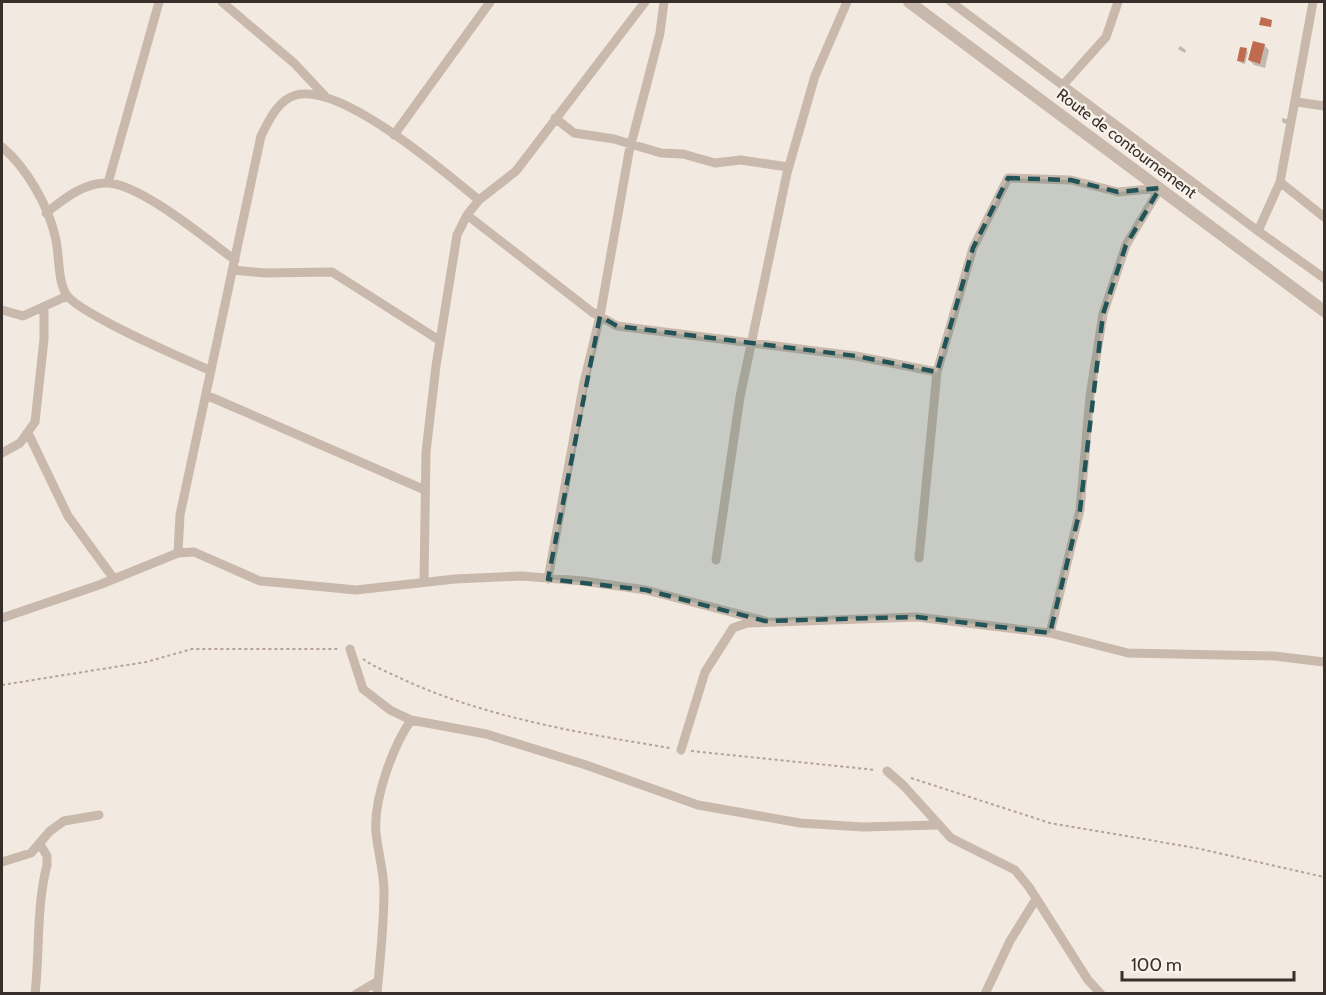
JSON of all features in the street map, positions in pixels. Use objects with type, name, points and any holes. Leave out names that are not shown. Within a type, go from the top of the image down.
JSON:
[{"type":"street","points":[[108,183],[159,2]]},
{"type":"street","points":[[222,2],[294,63],[325,96],[359,112],[394,135],[479,200]]},
{"type":"street","points":[[394,135],[490,2]]},
{"type":"street","points":[[424,582],[426,452],[439,340],[457,235],[467,215],[479,200],[516,171],[645,2]]},
{"type":"street","points":[[548,579],[631,144],[660,33],[664,2]]},
{"type":"street","points":[[716,560],[740,397],[788,167],[815,76],[846,2]]},
{"type":"street","name":"Route de contournement","points":[[909,2],[1324,310]]},
{"type":"street","points":[[951,2],[1324,278]]},
{"type":"street","points":[[1062,85],[1106,37],[1118,2]]},
{"type":"street","points":[[1258,231],[1281,182],[1313,2]]},
{"type":"street","points":[[178,553],[180,515],[261,136],[275,109],[296,95],[325,96]]},
{"type":"street","points":[[1297,102],[1324,106]]},
{"type":"street","points":[[555,118],[574,133],[631,144],[661,153],[683,154],[715,163],[741,160],[788,167]]},
{"type":"street","points":[[2,147],[24,172],[46,213],[55,235],[62,284],[67,296],[76,306],[211,371]]},
{"type":"street","points":[[919,558],[937,372],[973,248],[1008,178],[1071,180],[1118,192],[1160,188]]},
{"type":"street","points":[[1281,182],[1324,217]]},
{"type":"street","points":[[46,213],[69,195],[88,186],[108,183],[128,188],[150,201],[234,265],[265,273],[333,272],[439,340]]},
{"type":"street","points":[[1050,633],[1080,510],[1090,396],[1103,314],[1126,245],[1160,188]]},
{"type":"street","points":[[467,215],[510,250],[600,316],[618,326],[856,356],[937,372]]},
{"type":"street","points":[[2,310],[23,316],[67,296]]},
{"type":"street","points":[[2,453],[29,435],[39,406],[39,368],[44,339],[44,308]]},
{"type":"street","points":[[206,395],[425,490]]},
{"type":"street","points":[[29,435],[68,516],[114,579]]},
{"type":"street","points":[[2,618],[114,579],[178,553],[194,552],[260,581],[283,584],[356,590],[424,582],[522,576],[646,590],[765,621]]},
{"type":"street","points":[[681,750],[705,672],[719,647],[733,628],[765,621],[917,617],[1050,633],[1128,652],[1274,656],[1324,662]]},
{"type":"street","points":[[350,649],[363,689],[390,710],[411,720],[486,734],[586,765],[698,805],[800,823],[863,827],[937,825]]},
{"type":"street","points":[[377,993],[384,914],[384,878],[376,822],[386,771],[401,734],[411,720]]},
{"type":"street","points":[[887,771],[903,785],[951,838],[1015,870],[1088,980],[1101,993]]},
{"type":"street","points":[[2,862],[32,854],[64,821],[99,815]]},
{"type":"street","points":[[35,993],[38,970],[37,932],[47,865],[47,856],[40,844]]},
{"type":"street","points":[[985,993],[1010,941],[1036,899]]},
{"type":"street","points":[[359,993],[378,981]]},
{"type":"path","points":[[2,685],[146,662],[192,649],[350,649],[368,662],[426,690],[482,708],[610,738],[681,750],[887,771]]},
{"type":"path","points":[[908,778],[1050,823],[1196,848],[1324,877]]},
{"type":"highlighted area","points":[[1008,178],[1071,180],[1118,192],[1160,188],[1126,245],[1103,314],[1080,510],[1050,633],[917,617],[765,621],[646,590],[548,579],[600,316],[617,326],[856,356],[937,372],[973,248]]},
{"type":"building","points":[[1261,17],[1272,20],[1271,27],[1259,25]]},
{"type":"building","points":[[1253,41],[1265,44],[1260,64],[1248,60]]},
{"type":"building","points":[[1240,47],[1247,48],[1244,62],[1237,61]]}]
